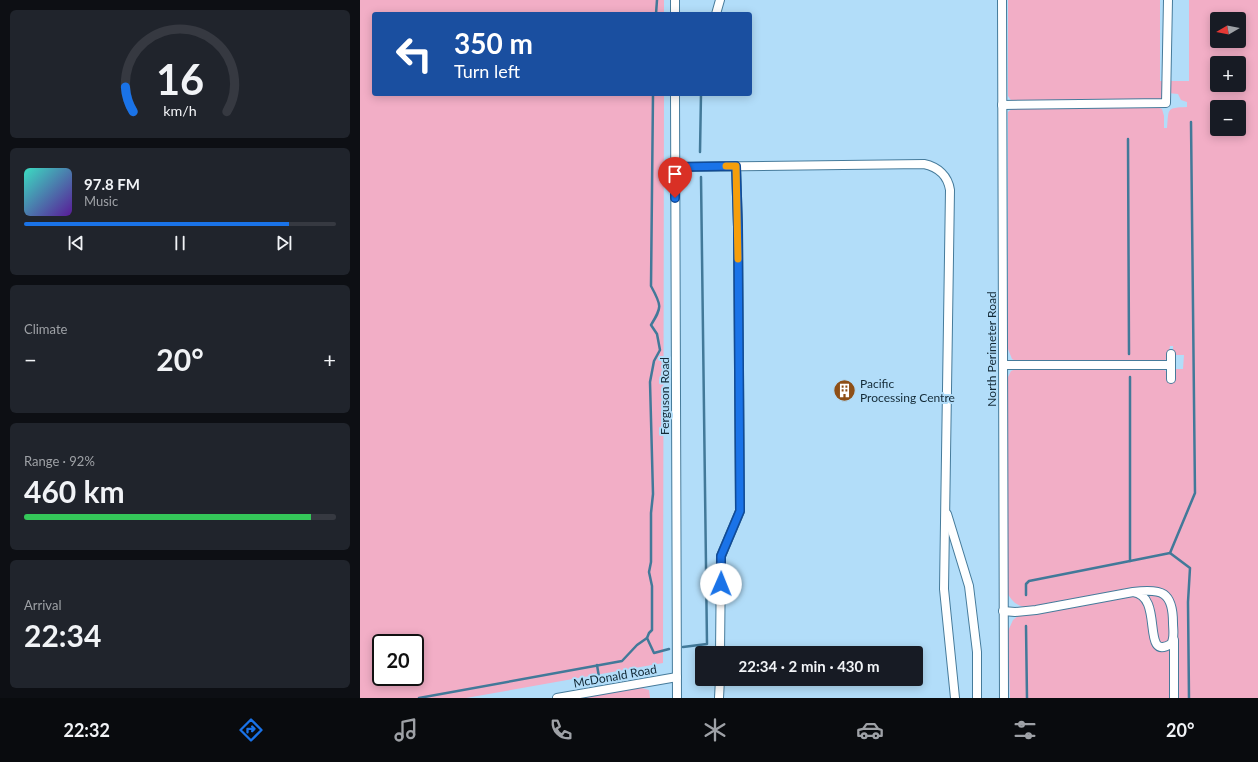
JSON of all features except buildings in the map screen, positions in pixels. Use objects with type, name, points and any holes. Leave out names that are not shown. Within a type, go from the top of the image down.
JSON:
[{"type":"street","points":[[675,0],[675,12]]},
{"type":"street","points":[[717,12],[720,0]]},
{"type":"street","name":"North Perimeter Road","points":[[1002,0],[1004,698]]},
{"type":"street","points":[[1002,105],[1166,103],[1168,0]]},
{"type":"street","name":"Ferguson Road","points":[[675,96],[677,698]]},
{"type":"street","points":[[675,167],[924,164],[941,171],[949,183],[944,589],[955,698]]},
{"type":"street","points":[[720,646],[721,556],[740,511],[738,233],[736,166]]},
{"type":"street","points":[[1171,354],[1171,379]]},
{"type":"street","points":[[1003,365],[1171,365]]},
{"type":"street","points":[[945,508],[969,586],[977,652],[977,698]]},
{"type":"street","points":[[1004,611],[1015,612],[1036,610],[1148,590],[1161,592],[1172,605],[1173,611],[1174,698]]},
{"type":"street","points":[[1134,592],[1141,594],[1148,602],[1151,611],[1153,636],[1156,644],[1165,647],[1171,644],[1174,639]]},
{"type":"street","name":"McDonald Road","points":[[557,698],[677,677]]},
{"type":"street","points":[[719,698],[720,686]]},
{"type":"shaded area","points":[[360,0],[664,0],[664,12],[372,12],[372,96],[664,96],[663,663],[466,698],[360,698]]},
{"type":"shaded area","points":[[1008,0],[1160,0],[1160,81],[1164,81],[1162,98],[1160,100],[1012,101],[1008,96]]},
{"type":"shaded area","points":[[1189,0],[1258,0],[1258,698],[1176,698],[1175,607],[1169,593],[1162,589],[1157,587],[1146,587],[1030,608],[1022,607],[1016,604],[1007,592],[1008,377],[1011,371],[1018,368],[1163,369],[1168,373],[1174,369],[1183,369],[1184,355],[1173,355],[1173,346],[1170,346],[1168,357],[1163,362],[1018,362],[1012,359],[1008,349],[1008,112],[1013,108],[1154,106],[1162,109],[1164,116],[1164,128],[1167,128],[1170,110],[1187,107],[1187,102],[1181,100],[1178,94],[1168,93],[1168,81],[1189,81]]},
{"type":"shaded area","points":[[1144,593],[1160,596],[1168,604],[1171,615],[1171,639],[1167,644],[1159,643]]},
{"type":"shaded area","points":[[1137,595],[1147,606],[1150,637],[1164,650],[1171,647],[1171,698],[1010,698],[1008,631],[1013,620],[1018,616]]},
{"type":"shaded area","points":[[638,687],[649,690],[650,698],[577,698]]},
{"type":"waterway","points":[[656,12],[657,0]]},
{"type":"waterway","points":[[647,638],[652,630],[652,586],[649,572],[651,562],[651,513],[653,494],[650,382],[654,361],[660,350],[657,334],[651,325],[659,310],[659,302],[651,286],[653,96]]},
{"type":"waterway","points":[[700,152],[701,96]]},
{"type":"waterway","points":[[1130,561],[1170,553],[1195,493],[1191,122]]},
{"type":"waterway","points":[[1128,139],[1129,354]]},
{"type":"waterway","points":[[683,647],[707,644],[701,177]]},
{"type":"waterway","points":[[1026,595],[1026,584],[1029,581],[1130,561],[1130,377]]},
{"type":"waterway","points":[[1170,553],[1190,568],[1188,602],[1189,698]]},
{"type":"waterway","points":[[1026,626],[1027,698]]},
{"type":"waterway","points":[[419,698],[622,661],[637,645],[647,638],[654,653],[669,649]]},
{"type":"waterway","points":[[597,665],[599,677]]},
{"type":"slow traffic","points":[[726,166],[736,166],[738,259]]},
{"type":"place","name":"Pacific Processing Centre","points":[[844,390]]},
{"type":"route","points":[[675,198],[675,167],[736,166],[738,227],[740,511],[721,556],[721,584]]}]
